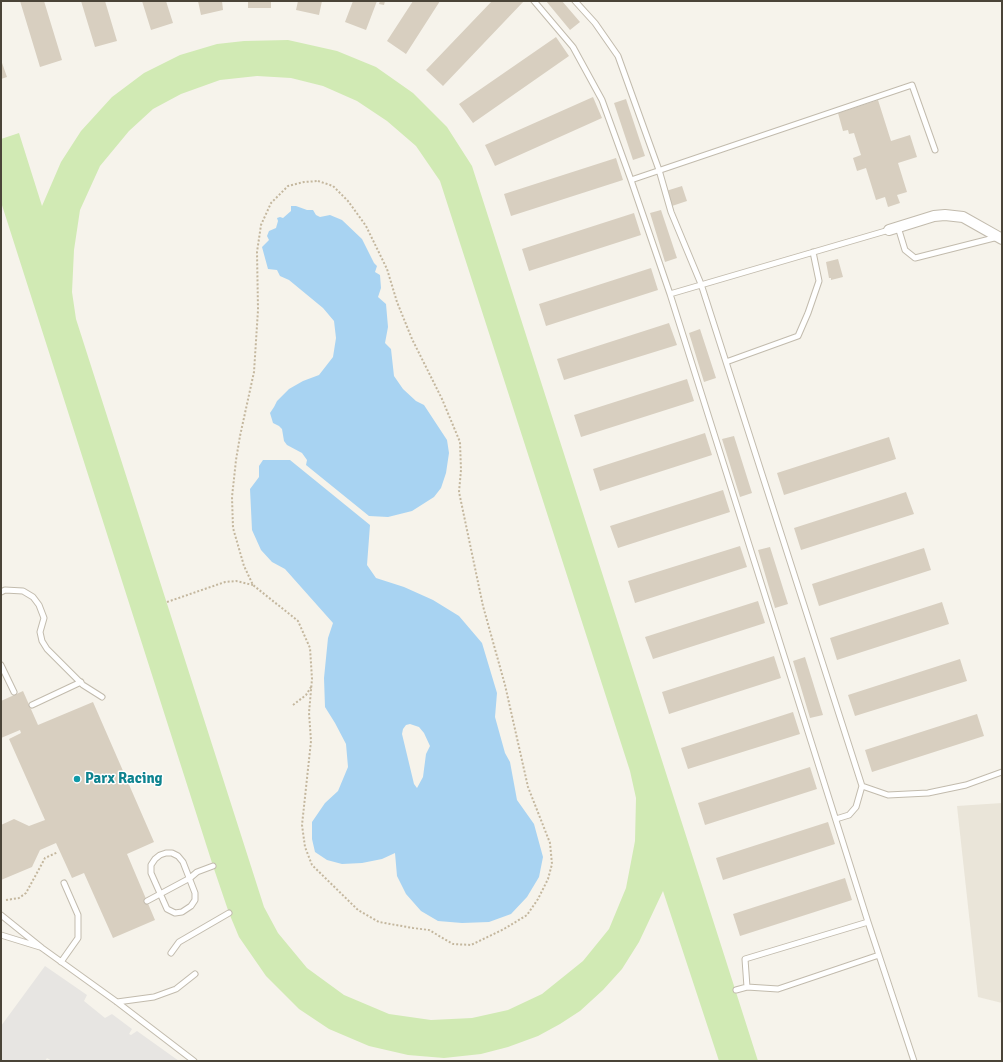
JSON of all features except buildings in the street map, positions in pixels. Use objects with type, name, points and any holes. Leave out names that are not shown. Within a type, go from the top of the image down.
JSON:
[{"type":"street","points":[[894,228],[934,216],[956,216],[963,217],[1000,238]]},
{"type":"lane","points":[[534,1],[573,47],[602,100],[631,180],[670,294],[868,922],[914,1061]]},
{"type":"lane","points":[[575,1],[595,23],[618,56],[659,170],[671,212],[701,284],[862,786],[856,807],[849,815],[836,819]]},
{"type":"lane","points":[[631,180],[912,85],[935,150]]},
{"type":"lane","points":[[670,294],[894,228],[905,250],[915,258],[1000,238]]},
{"type":"lane","points":[[726,362],[798,336],[808,313],[819,280],[813,252]]},
{"type":"lane","points":[[2,590],[23,591],[33,597],[39,605],[44,618],[40,632],[42,641],[47,649],[81,682],[102,697]]},
{"type":"lane","points":[[1,665],[14,692]]},
{"type":"lane","points":[[32,705],[81,682]]},
{"type":"lane","points":[[862,786],[888,795],[928,793],[966,785],[1002,772]]},
{"type":"lane","points":[[172,853],[178,856],[183,862],[195,893],[195,900],[191,906],[182,912],[175,913],[167,909],[160,894],[151,873],[151,865],[160,854],[172,853]]},
{"type":"lane","points":[[147,901],[190,878],[197,872],[213,866]]},
{"type":"lane","points":[[61,962],[78,938],[78,915],[64,884]]},
{"type":"lane","points":[[171,953],[179,942],[229,913]]},
{"type":"lane","points":[[1,915],[42,948],[117,1002],[193,1061]]},
{"type":"lane","points":[[747,987],[745,959],[868,922]]},
{"type":"lane","points":[[1,935],[42,948]]},
{"type":"lane","points":[[736,990],[747,987],[778,989],[879,955]]},
{"type":"lane","points":[[117,1002],[154,996],[176,989],[195,974]]},
{"type":"path","points":[[167,602],[225,582],[236,581],[253,585],[298,621],[310,648],[312,686],[309,713],[312,742],[302,825],[305,847],[312,865],[358,910],[379,922],[429,930],[453,944],[471,945],[492,936],[527,915],[538,899],[548,879],[552,864],[550,843],[528,787],[505,685],[483,606],[459,492],[461,470],[460,442],[442,398],[412,339],[397,302],[387,269],[366,226],[348,201],[333,186],[318,181],[304,182],[288,186],[271,203],[261,225],[257,252],[258,310],[254,372],[240,436],[232,497],[233,528],[244,566],[253,585]]},
{"type":"path","points":[[293,705],[306,695],[312,686]]},
{"type":"path","points":[[6,900],[19,898],[26,893],[45,858],[58,852]]},
{"type":"shaded area","points":[[1002,803],[1002,1003],[978,997],[957,806]]},
{"type":"shaded area","points":[[45,966],[87,995],[84,1001],[105,1018],[112,1014],[132,1029],[129,1034],[131,1035],[137,1031],[179,1061],[52,1061],[47,1058],[45,1061],[1,1061],[1,1026]]},
{"type":"green space","points":[[288,40],[337,51],[376,67],[413,93],[447,127],[472,166],[758,1061],[719,1061],[663,891],[639,942],[622,969],[603,990],[580,1011],[538,1036],[508,1047],[481,1054],[444,1058],[408,1055],[369,1046],[329,1029],[299,1009],[266,976],[239,937],[213,866],[1,202],[1,139],[19,133],[42,206],[61,162],[81,131],[112,97],[144,73],[180,55],[217,44],[244,41]],"holes":[[[257,76],[291,78],[323,86],[357,101],[387,121],[416,146],[440,181],[630,771],[636,798],[635,841],[626,888],[609,929],[583,961],[542,994],[508,1010],[472,1018],[431,1020],[389,1014],[344,995],[307,968],[278,933],[264,907],[76,319],[72,292],[74,250],[80,210],[100,166],[129,131],[153,109],[181,94],[220,80]]]},
{"type":"water","points":[[291,206],[313,210],[316,215],[320,217],[330,215],[342,220],[362,239],[377,266],[375,272],[380,275],[381,288],[378,297],[386,304],[388,327],[385,343],[391,349],[394,376],[403,389],[416,401],[424,405],[447,440],[449,453],[446,473],[441,488],[434,497],[412,511],[388,517],[369,516],[306,465],[307,460],[302,453],[287,445],[284,441],[282,429],[273,423],[270,413],[277,401],[289,389],[303,381],[319,375],[333,357],[336,338],[334,321],[323,308],[289,280],[280,276],[277,270],[268,269],[262,247],[269,240],[267,236],[269,231],[276,228],[278,221],[277,218],[283,218],[291,211]]},
{"type":"water","points":[[263,460],[290,460],[370,525],[367,565],[376,578],[404,587],[433,600],[459,616],[482,643],[497,693],[495,717],[505,753],[510,762],[517,800],[534,824],[543,857],[539,877],[527,897],[511,914],[489,922],[462,923],[438,921],[421,911],[406,894],[397,876],[395,853],[382,859],[362,863],[342,864],[327,860],[315,852],[312,839],[312,822],[325,803],[338,791],[348,767],[346,744],[325,707],[324,678],[328,638],[333,623],[285,569],[272,562],[261,550],[252,530],[250,489],[259,477],[259,466]],"holes":[[[410,724],[419,727],[424,733],[430,746],[426,754],[423,777],[417,788],[414,784],[402,734],[406,725]]]},
{"type":"place","name":"Parx Racing","points":[[77,779]]}]
